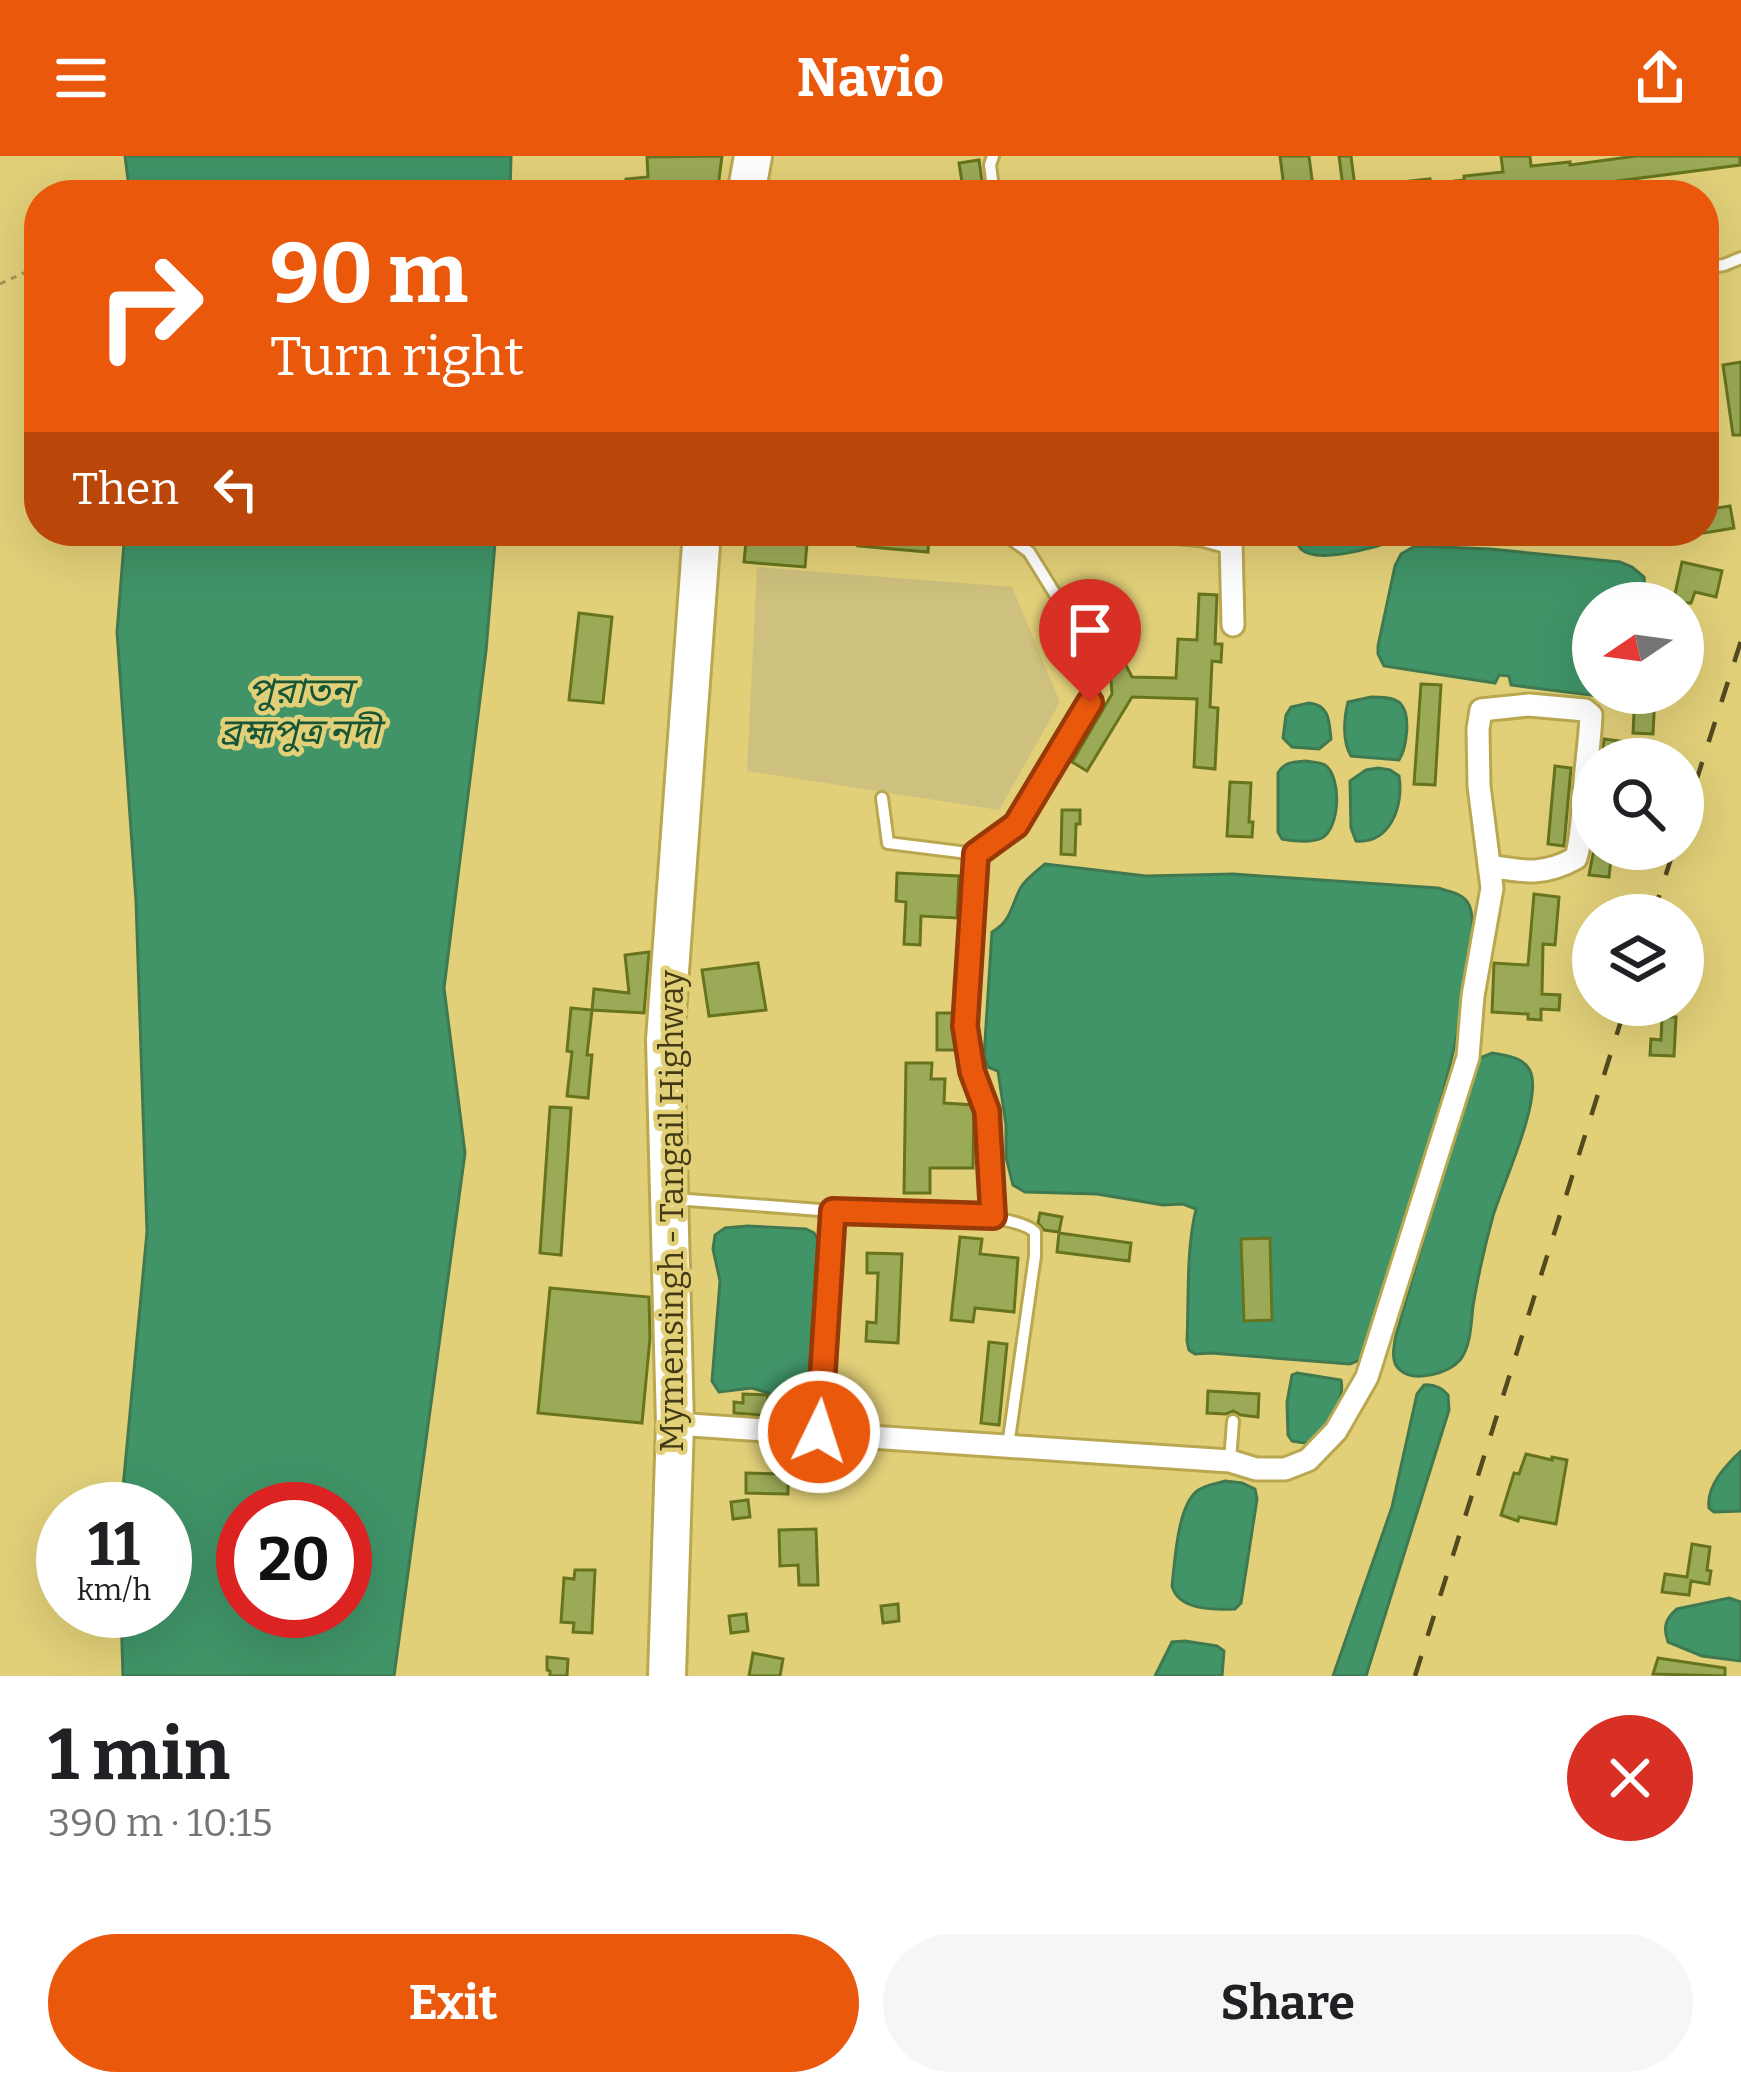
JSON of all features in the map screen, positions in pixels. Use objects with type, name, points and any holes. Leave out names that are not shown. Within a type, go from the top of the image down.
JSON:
[{"type":"highway","name":"Mymensingh - Tangail Highway","points":[[667,1676],[675,1424],[665,1040],[701,546]]},
{"type":"street","points":[[1231,546],[1232,625]]},
{"type":"street","points":[[675,1424],[1230,1461],[1256,1469],[1285,1469],[1308,1460],[1336,1431],[1366,1377],[1468,1057],[1473,996],[1492,889],[1489,866],[1479,786],[1481,710],[1529,705],[1585,710],[1592,715],[1591,733],[1576,858],[1532,873],[1489,866]]},
{"type":"lane","points":[[1021,546],[1071,620],[1096,676]]},
{"type":"lane","points":[[882,798],[888,842],[976,854],[1016,825],[1090,702]]},
{"type":"lane","points":[[976,854],[965,1026],[972,1071],[987,1111],[993,1216]]},
{"type":"lane","points":[[668,1199],[993,1216],[1028,1226],[1034,1232],[1035,1256],[1008,1446]]},
{"type":"lane","points":[[819,1432],[833,1211]]},
{"type":"lane","points":[[1230,1461],[1233,1421]]},
{"type":"shaded area","points":[[757,567],[1012,587],[1060,702],[999,810],[747,771]]},
{"type":"water","points":[[125,156],[511,156],[510,180],[128,180]]},
{"type":"water","name":"পুরাতন ব্রহ্মপুত্র নদী","points":[[124,546],[495,546],[444,988],[465,1153],[394,1676],[123,1676],[122,1638],[192,1638],[192,1482],[124,1482],[147,1232],[136,901],[117,632]]},
{"type":"water","points":[[1300,546],[1376,546],[1324,555]]},
{"type":"water","points":[[1415,546],[1620,562],[1632,567],[1644,582],[1572,582],[1572,693],[1511,685],[1509,676],[1499,675],[1495,683],[1384,666],[1378,646],[1401,554]]},
{"type":"water","points":[[1371,697],[1394,700],[1404,708],[1407,732],[1399,760],[1351,756],[1348,750],[1348,702]]},
{"type":"water","points":[[1309,703],[1325,711],[1331,739],[1319,749],[1292,747],[1283,738],[1286,715],[1291,707]]},
{"type":"water","points":[[1323,764],[1330,771],[1336,791],[1335,814],[1328,832],[1318,840],[1282,839],[1278,773],[1286,765]]},
{"type":"water","points":[[1378,768],[1399,776],[1397,811],[1378,836],[1356,841],[1351,828],[1350,781]]},
{"type":"water","points":[[1045,864],[1146,876],[1233,874],[1438,888],[1467,901],[1473,937],[1453,1051],[1395,1260],[1367,1353],[1360,1360],[1350,1364],[1195,1354],[1187,1341],[1189,1258],[1196,1209],[1097,1194],[1025,1192],[1013,1185],[998,1071],[988,1067],[984,1057],[992,932],[1007,918],[1023,884]]},
{"type":"water","points":[[1492,1053],[1524,1064],[1533,1086],[1526,1123],[1487,1238],[1468,1341],[1460,1360],[1448,1369],[1431,1375],[1406,1374],[1395,1363],[1396,1335],[1475,1060]]},
{"type":"water","points":[[725,1228],[806,1229],[818,1240],[808,1390],[801,1403],[752,1388],[719,1392],[712,1381],[720,1281],[715,1235]]},
{"type":"water","points":[[1292,1375],[1341,1380],[1331,1424],[1310,1443],[1292,1441],[1288,1435],[1287,1402]]},
{"type":"water","points":[[1424,1385],[1448,1395],[1449,1410],[1366,1676],[1333,1676],[1392,1507],[1417,1394]]},
{"type":"water","points":[[1741,1451],[1741,1511],[1714,1512],[1709,1500],[1714,1484]]},
{"type":"water","points":[[1225,1481],[1255,1489],[1257,1499],[1241,1603],[1235,1609],[1198,1607],[1181,1600],[1172,1586],[1181,1522],[1197,1491]]},
{"type":"water","points":[[1729,1598],[1741,1602],[1741,1661],[1702,1656],[1668,1642],[1666,1624],[1677,1609]]},
{"type":"water","points":[[1172,1642],[1224,1651],[1222,1676],[1155,1676]]},
{"type":"building","points":[[722,156],[719,180],[626,180],[648,177],[647,157]]},
{"type":"building","points":[[1280,156],[1309,156],[1312,180],[1283,180]]},
{"type":"building","points":[[1339,156],[1351,156],[1354,180],[1342,180]]},
{"type":"building","points":[[1501,156],[1530,156],[1531,166],[1636,156],[1740,156],[1740,165],[1625,180],[1464,180],[1464,176],[1503,172]]},
{"type":"building","points":[[979,160],[982,180],[962,180],[959,163]]},
{"type":"building","points":[[1741,362],[1741,435],[1733,435],[1723,365]]},
{"type":"building","points":[[1730,506],[1734,528],[1719,530],[1719,508]]},
{"type":"building","points":[[746,546],[807,546],[805,567],[744,562]]},
{"type":"building","points":[[858,546],[928,546],[928,552]]},
{"type":"building","points":[[1682,562],[1722,571],[1716,597],[1704,594],[1704,582],[1678,582]]},
{"type":"building","points":[[1199,594],[1217,595],[1215,644],[1222,644],[1221,662],[1212,661],[1210,707],[1218,708],[1215,769],[1194,767],[1197,699],[1132,697],[1087,771],[1072,762],[1112,694],[1111,681],[1078,613],[1094,603],[1132,677],[1176,678],[1178,639],[1197,640]]},
{"type":"building","points":[[579,613],[612,617],[603,703],[569,700]]},
{"type":"building","points":[[1421,684],[1441,685],[1435,785],[1414,784]]},
{"type":"building","points":[[1634,714],[1654,714],[1653,734],[1633,733]]},
{"type":"building","points":[[1555,766],[1571,768],[1564,846],[1548,844]]},
{"type":"building","points":[[1230,782],[1251,783],[1252,837],[1227,836]]},
{"type":"building","points":[[1062,810],[1080,810],[1075,855],[1061,854]]},
{"type":"building","points":[[1590,870],[1610,870],[1609,877],[1589,875]]},
{"type":"building","points":[[897,873],[959,876],[957,918],[921,916],[920,945],[904,944],[906,902],[896,901]]},
{"type":"building","points":[[1534,894],[1559,897],[1555,945],[1543,944],[1542,994],[1560,995],[1559,1010],[1541,1009],[1541,1020],[1528,1019],[1528,1014],[1492,1012],[1494,963],[1528,965]]},
{"type":"building","points":[[649,952],[644,1013],[592,1010],[594,989],[629,993],[625,955]]},
{"type":"building","points":[[758,963],[766,1010],[709,1016],[702,970]]},
{"type":"building","points":[[571,1008],[592,1010],[588,1098],[567,1096]]},
{"type":"building","points":[[937,1013],[955,1013],[955,1050],[937,1050]]},
{"type":"building","points":[[1662,1026],[1676,1026],[1674,1056],[1650,1055],[1651,1039],[1661,1040]]},
{"type":"building","points":[[906,1063],[932,1063],[931,1079],[945,1079],[944,1103],[974,1105],[973,1168],[930,1168],[930,1193],[904,1193]]},
{"type":"building","points":[[550,1107],[571,1108],[561,1255],[540,1253]]},
{"type":"building","points":[[1040,1213],[1062,1217],[1059,1232],[1044,1230],[1038,1223]]},
{"type":"building","points":[[1059,1233],[1131,1243],[1129,1261],[1057,1252]]},
{"type":"building","points":[[960,1237],[982,1239],[980,1254],[1018,1258],[1014,1312],[975,1308],[973,1322],[951,1320]]},
{"type":"building","points":[[1270,1238],[1272,1320],[1244,1321],[1241,1239]]},
{"type":"building","points":[[867,1253],[902,1254],[898,1343],[866,1341],[867,1322],[876,1323],[878,1273],[867,1273]]},
{"type":"building","points":[[550,1288],[649,1297],[642,1423],[538,1413]]},
{"type":"building","points":[[989,1342],[1007,1344],[999,1425],[981,1423]]},
{"type":"building","points":[[1208,1391],[1259,1394],[1258,1417],[1233,1411],[1207,1413]]},
{"type":"building","points":[[743,1394],[768,1395],[767,1405],[776,1405],[775,1416],[734,1413],[734,1402],[743,1403]]},
{"type":"building","points":[[1526,1454],[1567,1460],[1556,1524],[1501,1515],[1514,1473],[1519,1474]]},
{"type":"building","points":[[746,1473],[788,1474],[788,1494],[746,1493]]},
{"type":"building","points":[[748,1500],[750,1517],[733,1519],[731,1502]]},
{"type":"building","points":[[816,1529],[818,1585],[799,1585],[798,1565],[780,1566],[779,1530]]},
{"type":"building","points":[[1692,1544],[1710,1547],[1709,1584],[1691,1581],[1689,1595],[1662,1592],[1665,1574],[1687,1577]]},
{"type":"building","points":[[575,1570],[595,1570],[592,1633],[573,1632],[574,1623],[561,1622],[564,1578],[574,1579]]},
{"type":"building","points":[[898,1604],[899,1621],[883,1623],[881,1606]]},
{"type":"building","points":[[746,1614],[748,1631],[731,1633],[729,1616]]},
{"type":"building","points":[[753,1653],[783,1659],[780,1676],[749,1676]]},
{"type":"building","points":[[547,1657],[568,1659],[567,1676],[550,1676]]},
{"type":"building","points":[[1658,1658],[1725,1668],[1725,1676],[1653,1674]]},
{"type":"railway","points":[[1704,756],[1741,641]]},
{"type":"railway","points":[[1660,894],[1667,870]]},
{"type":"railway","points":[[1415,1676],[1619,1026]]},
{"type":"route","points":[[819,1432],[833,1211],[993,1216],[987,1111],[972,1071],[965,1026],[976,854],[1016,825],[1090,702]]}]
